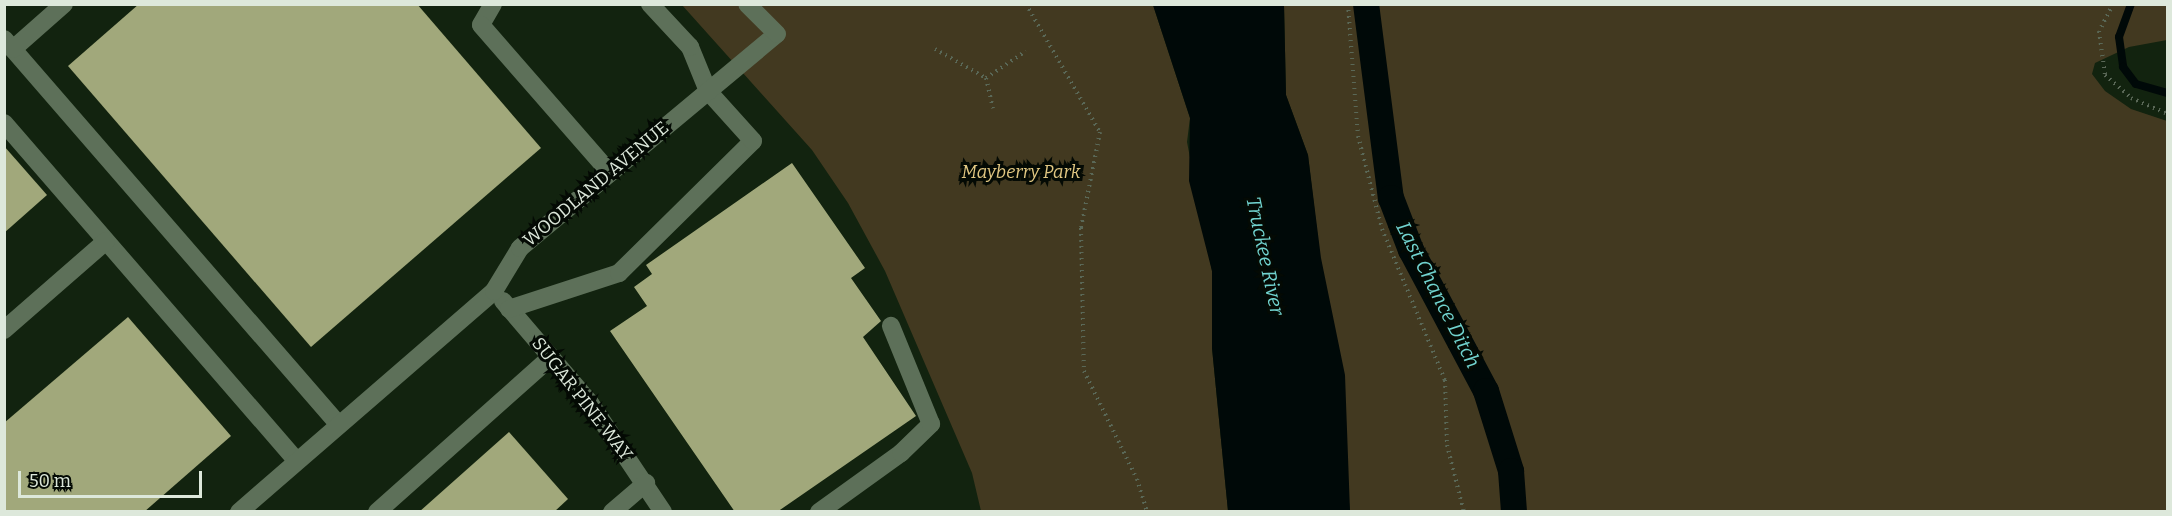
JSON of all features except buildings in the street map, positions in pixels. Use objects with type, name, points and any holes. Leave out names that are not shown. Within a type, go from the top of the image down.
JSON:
[{"type":"street","points":[[64,4],[9,44],[339,426]]},
{"type":"street","points":[[493,4],[481,25],[610,173]]},
{"type":"street","points":[[509,309],[619,273],[753,141],[708,91],[690,47],[650,4]]},
{"type":"street","name":"WOODLAND AVENUE","points":[[239,512],[494,291],[520,248],[777,34],[747,4]]},
{"type":"street","points":[[4,123],[297,461]]},
{"type":"street","points":[[4,330],[106,241]]},
{"type":"street","name":"SUGAR PINE WAY","points":[[494,291],[551,357],[646,483],[663,512]]},
{"type":"street","points":[[819,512],[901,453],[931,424],[891,326]]},
{"type":"street","points":[[377,512],[551,357]]},
{"type":"street","points":[[612,512],[646,483]]},
{"type":"path","points":[[1026,4],[1100,132],[1081,228],[1084,371],[1137,479],[1147,512]]},
{"type":"path","points":[[1348,4],[1358,136],[1382,229],[1445,380],[1447,445],[1464,512]]},
{"type":"path","points":[[2113,4],[2099,31],[2105,75],[2132,98],[2168,114]]},
{"type":"path","points":[[935,49],[986,78],[993,108]]},
{"type":"path","points":[[986,78],[1026,51]]},
{"type":"green space","name":"Mayberry Park","points":[[682,5],[1153,5],[1190,118],[1187,142],[1212,271],[1212,348],[1228,511],[981,511],[972,473],[885,271],[848,203],[812,150]]},
{"type":"green space","points":[[1284,5],[2167,5],[2167,40],[2129,47],[2095,63],[2092,74],[2105,91],[2131,109],[2167,121],[2167,511],[1350,511],[1308,155],[1286,95]]},
{"type":"water","name":"Truckee River","points":[[1153,5],[1284,5],[1286,95],[1308,155],[1321,258],[1345,375],[1350,511],[1228,511],[1212,348],[1212,271],[1189,181],[1190,118]]},
{"type":"waterway","name":"Last Chance Ditch","points":[[1366,4],[1391,198],[1411,250],[1486,391],[1511,471],[1514,512]]},
{"type":"waterway","points":[[2131,4],[2119,37],[2123,67],[2136,84],[2168,93]]}]
